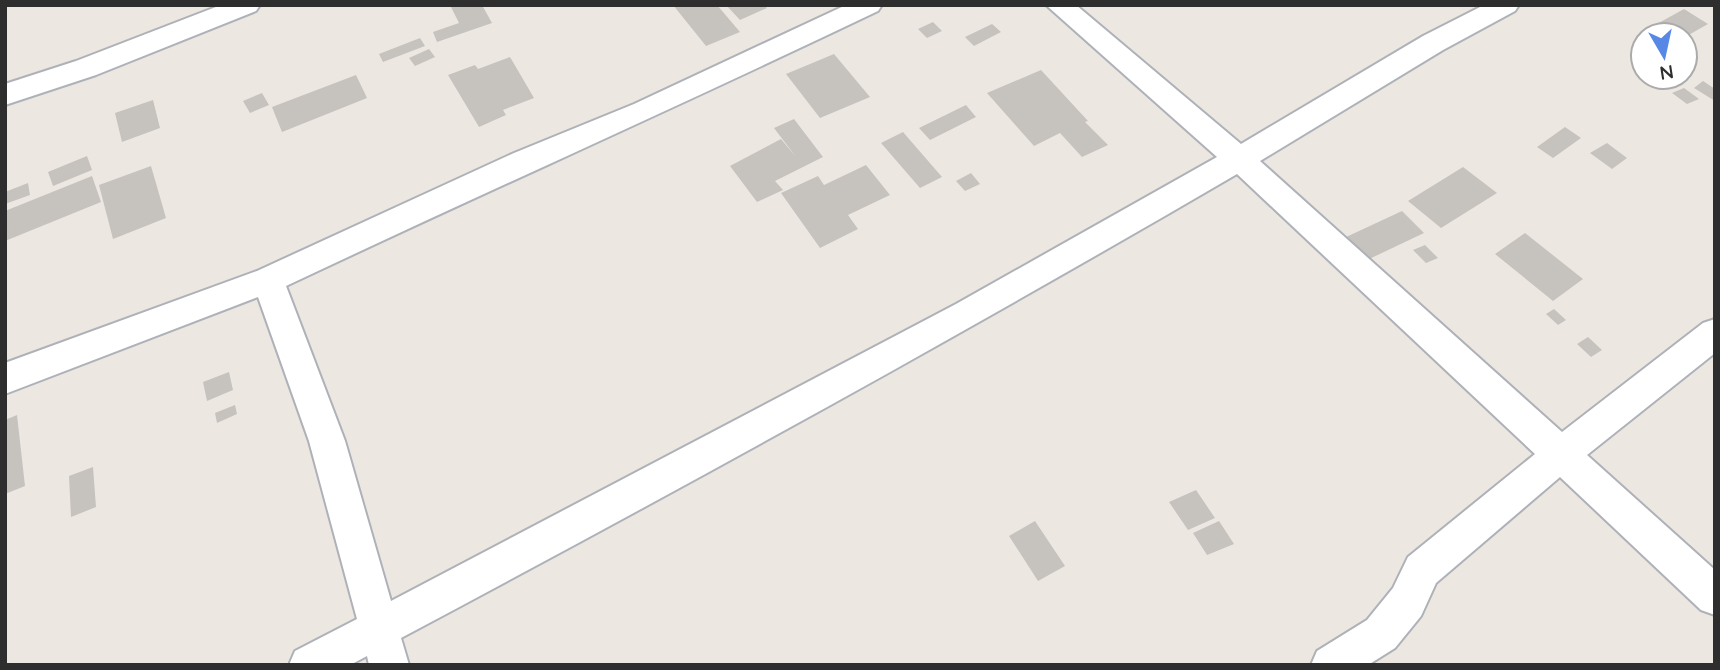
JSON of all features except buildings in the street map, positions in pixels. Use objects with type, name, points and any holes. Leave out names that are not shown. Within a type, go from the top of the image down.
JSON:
[{"type":"street","points":[[5,95],[86,68],[247,5]]},
{"type":"street","points":[[5,379],[105,339],[268,280],[524,161],[644,111],[869,5]]},
{"type":"street","points":[[1059,5],[1239,159],[1715,596]]},
{"type":"street","points":[[309,665],[968,314],[1239,159],[1433,43],[1506,5]]},
{"type":"street","points":[[268,280],[327,441],[388,665]]},
{"type":"street","points":[[1331,665],[1381,634],[1407,602],[1422,570],[1715,333]]}]
